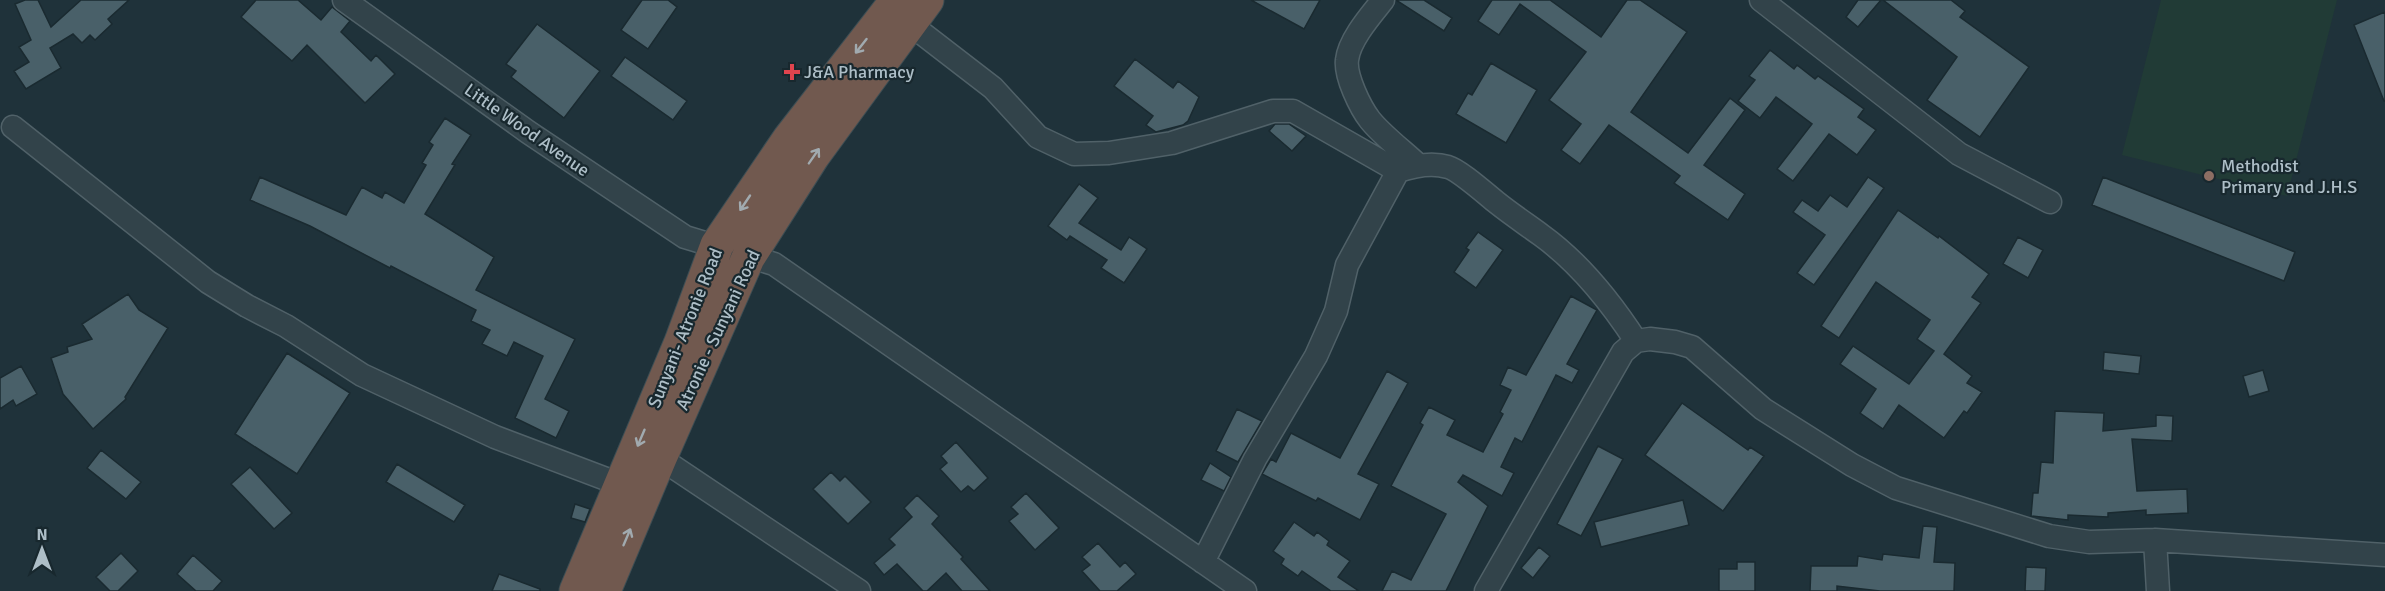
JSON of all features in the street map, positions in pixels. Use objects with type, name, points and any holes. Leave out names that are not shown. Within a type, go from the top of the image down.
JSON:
[{"type":"highway","name":"Sunyani- Atronie Road","points":[[576,591],[681,342],[717,245],[789,139],[911,8]]},
{"type":"highway","name":"Atronie - Sunyani Road","points":[[604,591],[748,258],[911,8]]},
{"type":"street","name":"Little Wood Avenue","points":[[344,0],[528,132],[685,237],[717,245],[748,258],[774,264],[1245,591]]},
{"type":"street","points":[[1383,0],[1359,31],[1347,59],[1350,81],[1359,103],[1370,120],[1408,168]]},
{"type":"street","points":[[1761,0],[1959,154],[2050,202]]},
{"type":"street","points":[[911,8],[993,88],[1038,137],[1074,154],[1108,153],[1172,142],[1273,111],[1293,111],[1408,168],[1449,167],[1526,226],[1540,234],[1594,284],[1615,308],[1636,341]]},
{"type":"street","points":[[12,127],[208,282],[286,326],[362,375],[495,437],[621,485]]},
{"type":"street","points":[[1203,562],[1255,459],[1316,356],[1336,311],[1347,265],[1408,168]]},
{"type":"street","points":[[1486,591],[1623,352],[1636,341],[1650,339],[1692,347],[1762,409],[1852,465],[1896,488],[2049,536],[2089,542],[2156,540],[2385,555]]},
{"type":"street","points":[[660,458],[859,591]]},
{"type":"street","points":[[2156,540],[2158,591]]},
{"type":"green space","points":[[2161,0],[2337,0],[2287,196],[2122,155]]},
{"type":"building","points":[[25,0],[38,0],[51,27],[81,0],[129,0],[108,19],[112,24],[95,40],[90,35],[82,43],[73,34],[50,48],[61,68],[26,89],[14,71],[29,62],[19,47],[31,40],[15,4]]},
{"type":"building","points":[[256,0],[298,0],[321,20],[332,7],[350,21],[341,32],[371,61],[376,55],[395,74],[365,103],[307,45],[292,61],[241,17]]},
{"type":"building","points":[[642,0],[668,0],[677,7],[648,49],[621,30]]},
{"type":"building","points":[[1251,0],[1320,0],[1304,29]]},
{"type":"building","points":[[1396,0],[1424,0],[1452,18],[1444,31]]},
{"type":"building","points":[[1492,0],[1550,0],[1601,37],[1627,0],[1640,0],[1687,32],[1631,112],[1688,153],[1730,98],[1745,110],[1704,165],[1745,194],[1728,220],[1674,183],[1680,176],[1609,125],[1580,164],[1561,150],[1581,124],[1549,100],[1586,52],[1520,4],[1499,35],[1478,21]]},
{"type":"building","points":[[1858,0],[1881,0],[1858,27],[1846,17]]},
{"type":"building","points":[[1883,0],[1951,0],[1965,11],[1960,17],[2029,67],[1980,137],[1927,100],[1957,57]]},
{"type":"building","points":[[2385,12],[2385,101],[2384,101],[2354,25]]},
{"type":"building","points":[[537,24],[600,71],[564,118],[511,77],[516,71],[506,64]]},
{"type":"building","points":[[1770,50],[1794,69],[1797,65],[1815,79],[1818,76],[1864,109],[1858,117],[1876,130],[1857,155],[1829,134],[1793,181],[1777,169],[1812,124],[1776,97],[1760,118],[1738,101],[1755,80],[1749,76]]},
{"type":"building","points":[[625,57],[687,101],[673,120],[611,76]]},
{"type":"building","points":[[1135,59],[1173,88],[1178,81],[1199,97],[1188,121],[1183,125],[1156,132],[1146,125],[1153,116],[1114,86]]},
{"type":"building","points":[[1491,63],[1537,90],[1506,143],[1456,114],[1468,93],[1472,95]]},
{"type":"building","points":[[445,118],[471,135],[452,164],[455,165],[425,214],[494,257],[476,290],[575,339],[545,399],[569,411],[556,438],[515,418],[543,356],[514,342],[507,356],[482,344],[490,330],[471,321],[476,310],[310,226],[250,200],[260,177],[346,215],[362,187],[382,198],[385,192],[404,203],[426,165],[422,163],[433,145],[429,142]]},
{"type":"building","points":[[1275,124],[1289,124],[1306,136],[1292,151],[1269,131]]},
{"type":"building","points":[[1868,177],[1884,188],[1814,285],[1797,273],[1825,235],[1793,212],[1802,200],[1818,211],[1830,195],[1847,207]]},
{"type":"building","points":[[2103,177],[2295,252],[2284,281],[2092,205]]},
{"type":"building","points":[[1079,184],[1098,198],[1079,223],[1121,250],[1129,237],[1147,249],[1124,283],[1101,268],[1107,260],[1070,236],[1067,240],[1048,226]]},
{"type":"building","points":[[1898,210],[1938,238],[1939,236],[1989,274],[1972,297],[1981,303],[1944,354],[1972,376],[1967,383],[1982,392],[1967,413],[1964,411],[1944,438],[1899,405],[1883,429],[1860,413],[1876,389],[1840,364],[1853,346],[1909,384],[1934,351],[1917,339],[1930,320],[1876,282],[1839,338],[1821,326]]},
{"type":"building","points":[[1478,232],[1503,250],[1476,288],[1454,272],[1469,250],[1466,248]]},
{"type":"building","points":[[2018,237],[2043,250],[2028,278],[2003,264]]},
{"type":"building","points":[[128,294],[139,310],[168,328],[125,397],[126,399],[93,429],[63,394],[51,358],[68,352],[67,347],[92,339],[82,324]]},
{"type":"building","points":[[1571,296],[1597,310],[1567,364],[1579,370],[1572,383],[1556,375],[1522,442],[1515,438],[1501,467],[1514,473],[1502,496],[1463,475],[1458,482],[1488,506],[1446,591],[1382,591],[1392,571],[1411,580],[1446,514],[1391,486],[1423,425],[1420,423],[1429,407],[1455,420],[1447,435],[1483,452],[1503,414],[1500,412],[1511,390],[1500,385],[1508,367],[1526,375]]},
{"type":"building","points":[[2104,352],[2141,356],[2139,374],[2103,370]]},
{"type":"building","points":[[287,353],[350,393],[297,474],[235,434]]},
{"type":"building","points":[[21,366],[37,394],[16,406],[13,400],[0,409],[0,378]]},
{"type":"building","points":[[2263,370],[2269,391],[2249,397],[2243,376]]},
{"type":"building","points":[[1387,371],[1408,383],[1358,474],[1379,484],[1360,520],[1318,498],[1316,501],[1262,474],[1271,459],[1276,462],[1291,433],[1340,458]]},
{"type":"building","points":[[1682,403],[1748,450],[1750,447],[1764,456],[1723,511],[1645,455]]},
{"type":"building","points":[[1237,409],[1262,421],[1238,462],[1216,451]]},
{"type":"building","points":[[2055,411],[2104,413],[2103,431],[2156,426],[2156,415],[2173,416],[2172,441],[2132,439],[2137,491],[2187,489],[2188,513],[2146,515],[2146,510],[2108,513],[2108,517],[2068,515],[2068,520],[2031,516],[2033,493],[2038,493],[2041,462],[2053,463]]},
{"type":"building","points":[[956,442],[988,478],[974,491],[968,486],[961,492],[940,469],[947,463],[941,456]]},
{"type":"building","points":[[1598,446],[1623,459],[1581,536],[1557,524]]},
{"type":"building","points":[[101,450],[141,482],[126,499],[87,468]]},
{"type":"building","points":[[1210,463],[1231,477],[1224,491],[1201,480]]},
{"type":"building","points":[[397,464],[465,505],[454,522],[386,482]]},
{"type":"building","points":[[250,467],[292,513],[274,529],[231,484]]},
{"type":"building","points":[[831,472],[840,481],[845,476],[871,502],[848,524],[813,489]]},
{"type":"building","points":[[1026,493],[1059,528],[1035,550],[1009,521],[1018,514],[1011,507]]},
{"type":"building","points":[[917,495],[939,516],[932,524],[963,557],[961,559],[990,591],[962,591],[946,573],[927,591],[923,591],[897,564],[884,575],[874,563],[895,545],[889,539],[912,517],[904,508]]},
{"type":"building","points":[[1683,500],[1689,525],[1601,547],[1594,522]]},
{"type":"building","points":[[575,504],[590,509],[585,522],[571,518]]},
{"type":"building","points":[[1294,522],[1314,536],[1317,532],[1329,541],[1327,545],[1350,561],[1338,577],[1359,591],[1331,591],[1302,571],[1298,576],[1281,564],[1284,559],[1273,551]]},
{"type":"building","points":[[1923,526],[1937,527],[1934,562],[1955,563],[1954,591],[1880,591],[1837,586],[1837,591],[1810,591],[1811,566],[1857,566],[1858,556],[1882,560],[1883,554],[1919,558]]},
{"type":"building","points":[[1098,543],[1120,567],[1125,562],[1136,574],[1117,591],[1100,591],[1082,571],[1090,565],[1082,557]]},
{"type":"building","points":[[1539,547],[1550,556],[1533,578],[1521,568]]},
{"type":"building","points":[[121,553],[138,571],[118,591],[110,591],[96,577]]},
{"type":"building","points":[[193,555],[222,581],[213,591],[196,591],[177,574]]},
{"type":"building","points":[[1737,562],[1755,562],[1755,591],[1719,591],[1719,569],[1737,569]]},
{"type":"building","points":[[2026,567],[2046,568],[2045,591],[2025,591]]},
{"type":"building","points":[[499,574],[540,589],[540,591],[492,591]]},
{"type":"place","name":"J&A Pharmacy","points":[[792,72]]},
{"type":"place","name":"Methodist Primary and J.H.S","points":[[2209,176]]}]
